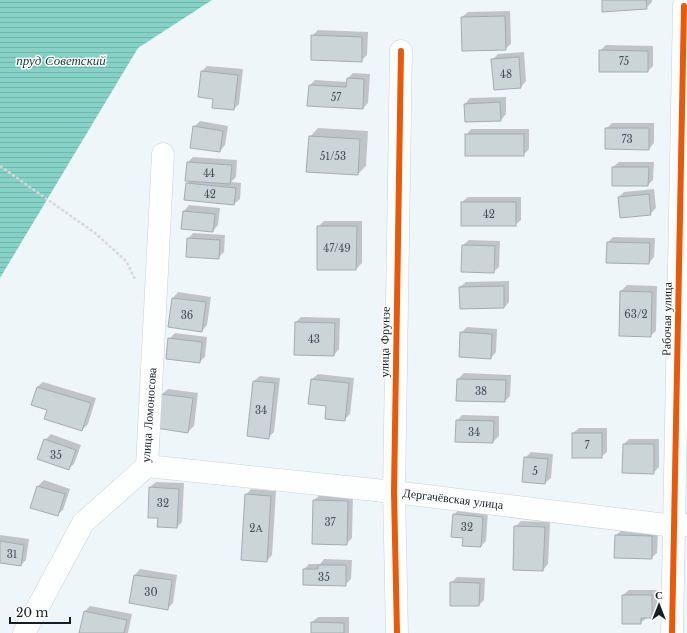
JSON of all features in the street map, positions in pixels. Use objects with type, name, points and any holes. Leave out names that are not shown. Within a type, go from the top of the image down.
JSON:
[{"type":"street","name":"Рабочая улица","points":[[672,633],[681,526],[684,6]]},
{"type":"street","name":"улица Фрунзе","points":[[397,633],[394,492],[401,51]]},
{"type":"street","name":"улица Ломоносова","points":[[24,633],[83,523],[147,466],[163,154]]},
{"type":"street","name":"Дергачёвская улица","points":[[147,466],[394,492],[681,526]]},
{"type":"path","points":[[0,166],[95,233],[126,261],[137,281]]},
{"type":"water","name":"пруд Советский","points":[[0,0],[212,0],[138,48],[0,278]]},
{"type":"building","points":[[602,0],[646,0],[647,9],[602,12]]},
{"type":"building","points":[[505,16],[506,50],[462,51],[461,17]]},
{"type":"building","points":[[311,35],[362,37],[362,62],[311,60]]},
{"type":"building","points":[[599,50],[648,51],[648,72],[599,72]]},
{"type":"building","points":[[519,57],[521,88],[494,90],[491,59]]},
{"type":"building","points":[[201,71],[238,75],[234,110],[212,108],[213,99],[198,97]]},
{"type":"building","points":[[347,78],[364,79],[363,109],[307,106],[309,85],[346,87]]},
{"type":"building","points":[[500,102],[501,121],[465,122],[464,104]]},
{"type":"building","points":[[193,126],[223,131],[220,152],[190,148]]},
{"type":"building","points":[[605,128],[649,128],[649,150],[605,149]]},
{"type":"building","points":[[465,134],[524,134],[524,156],[465,156]]},
{"type":"building","points":[[309,136],[360,139],[358,175],[306,172]]},
{"type":"building","points":[[187,162],[232,165],[230,184],[185,181]]},
{"type":"building","points":[[612,167],[649,167],[648,186],[612,186]]},
{"type":"building","points":[[186,183],[236,188],[234,205],[184,200]]},
{"type":"building","points":[[649,194],[651,215],[620,218],[618,197]]},
{"type":"building","points":[[461,202],[516,202],[516,226],[461,226]]},
{"type":"building","points":[[183,211],[215,214],[213,232],[181,229]]},
{"type":"building","points":[[317,226],[357,226],[356,270],[317,270]]},
{"type":"building","points":[[187,238],[220,240],[219,259],[186,257]]},
{"type":"building","points":[[607,242],[650,243],[649,264],[606,263]]},
{"type":"building","points":[[462,245],[495,246],[494,273],[461,272]]},
{"type":"building","points":[[504,286],[504,308],[460,309],[459,287]]},
{"type":"building","points":[[620,291],[652,292],[651,337],[619,336]]},
{"type":"building","points":[[172,298],[206,302],[202,332],[168,327]]},
{"type":"building","points":[[295,322],[335,323],[334,356],[294,355]]},
{"type":"building","points":[[460,332],[492,334],[491,359],[459,357]]},
{"type":"building","points":[[168,338],[202,342],[200,363],[166,359]]},
{"type":"building","points":[[311,379],[349,383],[345,421],[325,419],[326,406],[308,404]]},
{"type":"building","points":[[457,379],[506,380],[505,402],[456,401]]},
{"type":"building","points":[[253,381],[275,383],[269,439],[247,436]]},
{"type":"building","points":[[37,387],[91,403],[82,431],[44,419],[47,410],[31,405]]},
{"type":"building","points":[[161,394],[193,398],[188,433],[156,428]]},
{"type":"building","points":[[456,420],[494,421],[493,443],[455,442]]},
{"type":"building","points":[[572,433],[602,433],[602,458],[572,458]]},
{"type":"building","points":[[44,439],[76,450],[69,470],[37,459]]},
{"type":"building","points":[[623,444],[654,444],[654,474],[622,473]]},
{"type":"building","points":[[524,457],[548,459],[545,484],[522,482]]},
{"type":"building","points":[[37,486],[65,494],[58,516],[30,508]]},
{"type":"building","points":[[149,487],[179,489],[177,528],[157,527],[158,518],[148,518]]},
{"type":"building","points":[[245,494],[271,496],[267,562],[241,560]]},
{"type":"building","points":[[313,500],[348,501],[347,545],[312,544]]},
{"type":"building","points":[[453,514],[483,517],[481,547],[462,546],[463,538],[451,537]]},
{"type":"building","points":[[514,526],[545,527],[543,571],[513,570]]},
{"type":"building","points":[[615,535],[652,536],[652,559],[614,558]]},
{"type":"building","points":[[0,541],[24,545],[21,566],[0,563]]},
{"type":"building","points":[[318,565],[346,565],[346,586],[303,585],[303,569],[318,569]]},
{"type":"building","points":[[134,575],[172,580],[168,610],[129,603]]},
{"type":"building","points":[[450,582],[480,583],[479,606],[450,606]]},
{"type":"building","points":[[622,595],[652,595],[652,618],[641,618],[641,624],[622,624]]},
{"type":"building","points":[[84,611],[127,620],[124,633],[79,633]]},
{"type":"building","points":[[311,622],[344,623],[344,633],[311,633]]},
{"type":"cycle path","points":[[672,633],[684,6]]},
{"type":"cycle path","points":[[397,633],[394,492],[401,51]]}]
